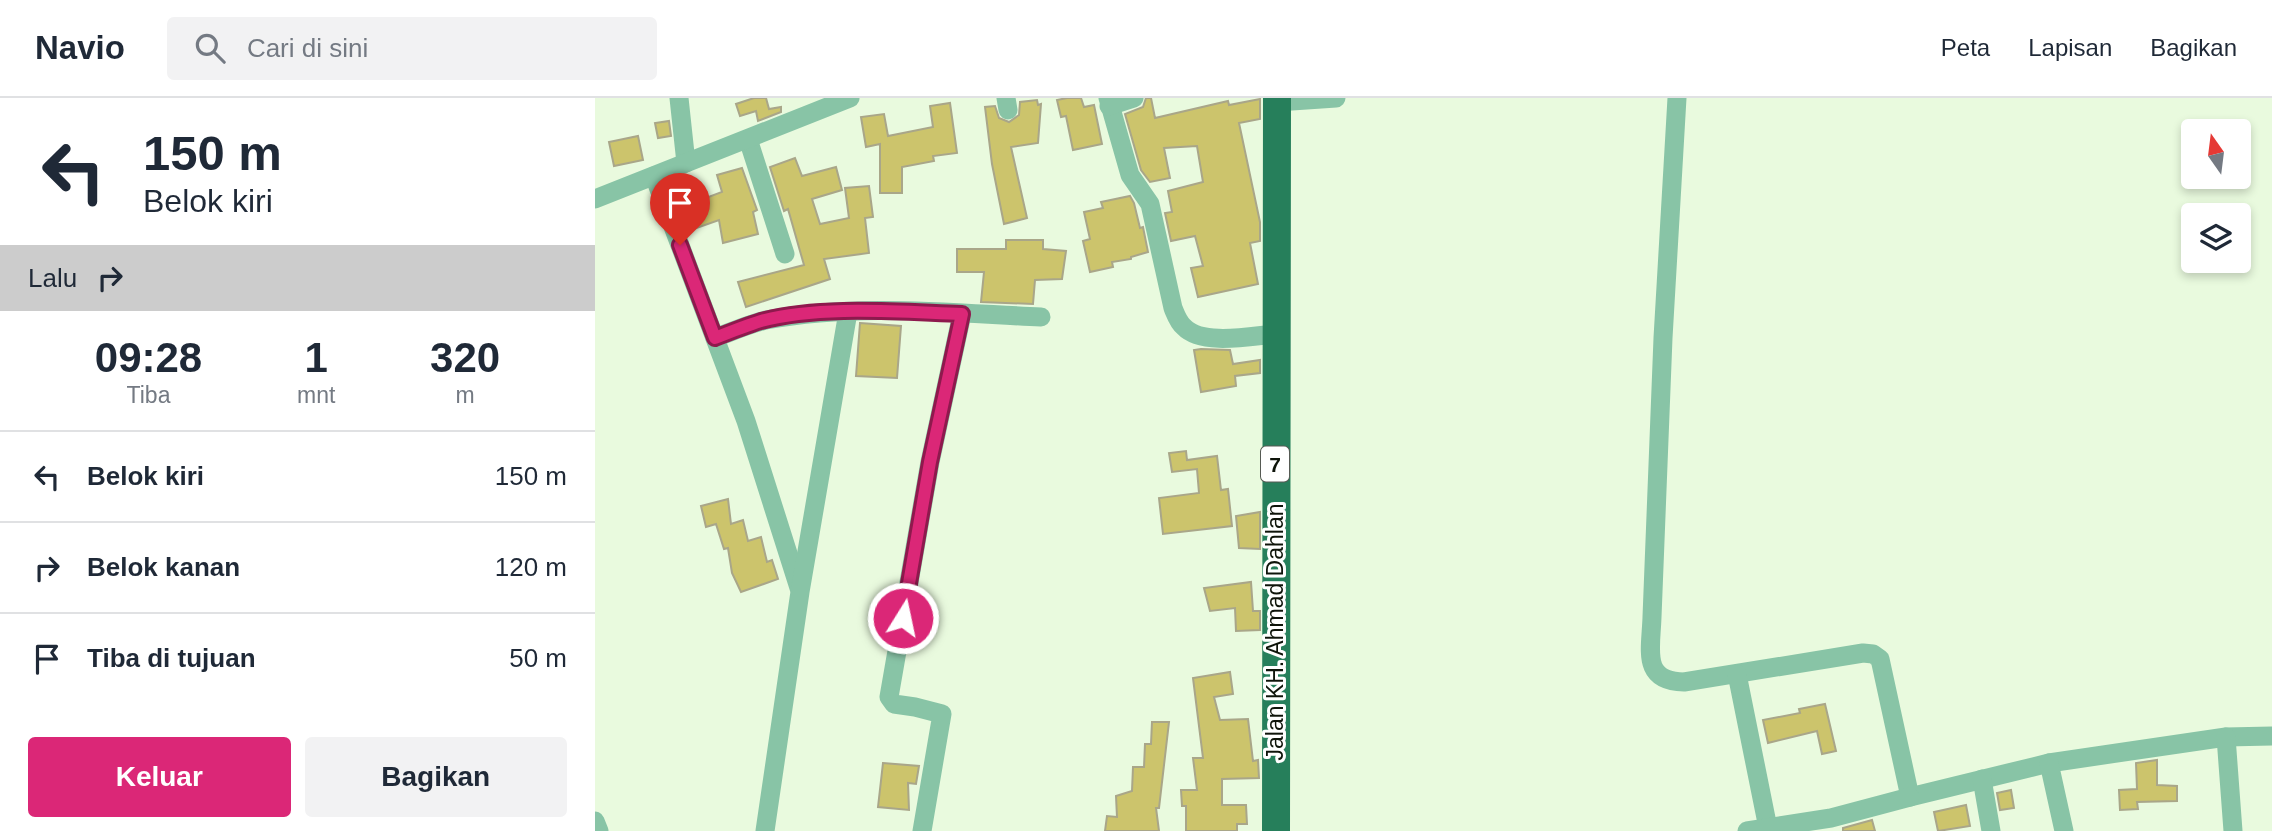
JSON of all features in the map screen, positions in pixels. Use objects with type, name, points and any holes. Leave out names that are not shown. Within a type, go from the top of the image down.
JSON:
[{"type":"highway","name":"Jalan KH. Ahmad Dahlan","points":[[1276,831],[1277,100]]},
{"type":"street","points":[[679,98],[687,163]]},
{"type":"street","points":[[1134,98],[1109,102],[1130,175],[1150,204],[1173,308],[1179,322],[1196,335],[1217,338],[1275,334]]},
{"type":"street","points":[[1277,100],[1336,98]]},
{"type":"street","points":[[1677,98],[1651,617],[1652,659],[1657,675],[1672,681],[1737,674],[1863,653],[1877,656],[1882,668],[1910,796]]},
{"type":"street","points":[[595,199],[843,100]]},
{"type":"street","points":[[748,139],[785,254]]},
{"type":"street","points":[[654,176],[746,421],[800,592]]},
{"type":"street","points":[[715,338],[763,321],[808,314],[848,312],[1041,317]]},
{"type":"street","points":[[765,831],[800,592],[848,312]]},
{"type":"street","points":[[922,831],[942,715],[894,704],[889,697],[930,462],[962,314]]},
{"type":"street","points":[[1737,674],[1768,828]]},
{"type":"street","points":[[1747,831],[1832,824],[1910,796],[2049,763],[2226,737],[2272,736]]},
{"type":"street","points":[[2226,737],[2233,831]]},
{"type":"street","points":[[2049,763],[2064,831]]},
{"type":"street","points":[[1982,779],[1991,831]]},
{"type":"street","points":[[595,821],[599,831]]},
{"type":"building","points":[[754,98],[766,98],[769,109],[781,107],[781,112],[758,121],[756,111],[740,116],[736,104]]},
{"type":"building","points":[[1081,98],[1084,107],[1094,105],[1102,144],[1073,150],[1066,116],[1061,117],[1057,100]]},
{"type":"building","points":[[1146,98],[1151,98],[1155,118],[1228,101],[1229,105],[1260,99],[1260,119],[1239,123],[1260,222],[1260,241],[1250,243],[1258,284],[1198,297],[1191,268],[1203,266],[1195,236],[1171,241],[1165,213],[1172,212],[1168,191],[1203,182],[1197,146],[1164,148],[1170,178],[1150,182],[1141,170],[1125,114],[1143,107]]},
{"type":"building","points":[[1037,100],[1038,105],[1041,104],[1038,143],[1011,147],[1027,218],[1004,224],[992,164],[985,107],[995,106],[999,118],[1009,122],[1019,115],[1020,102]]},
{"type":"building","points":[[950,103],[957,153],[933,156],[934,161],[902,167],[902,193],[880,193],[880,144],[866,147],[861,117],[884,114],[888,136],[933,127],[930,106]]},
{"type":"building","points":[[669,121],[671,136],[658,138],[655,123]]},
{"type":"building","points":[[638,136],[643,160],[614,166],[609,142]]},
{"type":"building","points":[[795,158],[802,176],[836,167],[842,190],[812,199],[820,224],[849,218],[845,188],[869,186],[873,217],[865,218],[869,253],[824,259],[830,279],[746,307],[738,282],[804,265],[788,209],[784,211],[770,167]]},
{"type":"building","points":[[742,168],[757,210],[753,212],[758,234],[723,243],[719,220],[688,231],[679,208],[722,192],[717,175]]},
{"type":"building","points":[[1130,196],[1140,228],[1143,227],[1148,252],[1131,259],[1112,262],[1113,267],[1090,272],[1083,241],[1090,239],[1084,212],[1103,208],[1101,202]]},
{"type":"building","points":[[1006,240],[1043,240],[1043,249],[1066,251],[1062,279],[1035,280],[1033,304],[981,302],[984,272],[957,272],[957,249],[1006,249]]},
{"type":"building","points":[[860,323],[901,326],[897,378],[856,376]]},
{"type":"building","points":[[1194,350],[1230,350],[1233,364],[1260,360],[1260,373],[1235,376],[1236,386],[1201,392]]},
{"type":"building","points":[[1186,451],[1187,460],[1217,456],[1221,490],[1228,489],[1232,526],[1163,534],[1159,498],[1199,493],[1197,469],[1172,472],[1169,453]]},
{"type":"building","points":[[728,499],[731,524],[743,520],[748,541],[761,537],[767,562],[772,560],[778,579],[741,592],[732,573],[728,548],[724,549],[716,524],[706,527],[701,506]]},
{"type":"building","points":[[1260,512],[1260,549],[1239,548],[1236,516]]},
{"type":"building","points":[[1251,582],[1253,611],[1260,611],[1260,630],[1236,631],[1235,608],[1210,611],[1204,588]]},
{"type":"building","points":[[1230,672],[1233,694],[1214,697],[1220,720],[1248,719],[1253,761],[1258,760],[1259,778],[1222,779],[1222,805],[1246,805],[1247,824],[1237,824],[1237,831],[1186,831],[1186,806],[1182,806],[1181,790],[1197,790],[1193,758],[1203,758],[1193,678]]},
{"type":"building","points":[[1825,704],[1836,751],[1822,754],[1817,731],[1768,743],[1763,720],[1800,713],[1799,709]]},
{"type":"building","points":[[1152,722],[1169,722],[1159,808],[1156,808],[1159,831],[1105,831],[1107,816],[1117,817],[1116,796],[1132,791],[1133,767],[1144,767],[1145,744],[1151,744]]},
{"type":"building","points":[[2157,760],[2157,785],[2177,786],[2177,801],[2137,802],[2138,809],[2120,810],[2119,790],[2137,789],[2136,763]]},
{"type":"building","points":[[883,763],[919,766],[916,784],[908,783],[909,810],[878,807]]},
{"type":"building","points":[[2011,790],[2014,808],[2000,810],[1997,793]]},
{"type":"building","points":[[1966,805],[1970,826],[1938,831],[1934,812]]},
{"type":"building","points":[[1872,820],[1875,831],[1843,831],[1843,828]]},
{"type":"route","points":[[680,245],[715,338],[763,321],[808,314],[864,311],[962,314],[930,462],[903,618]]}]
